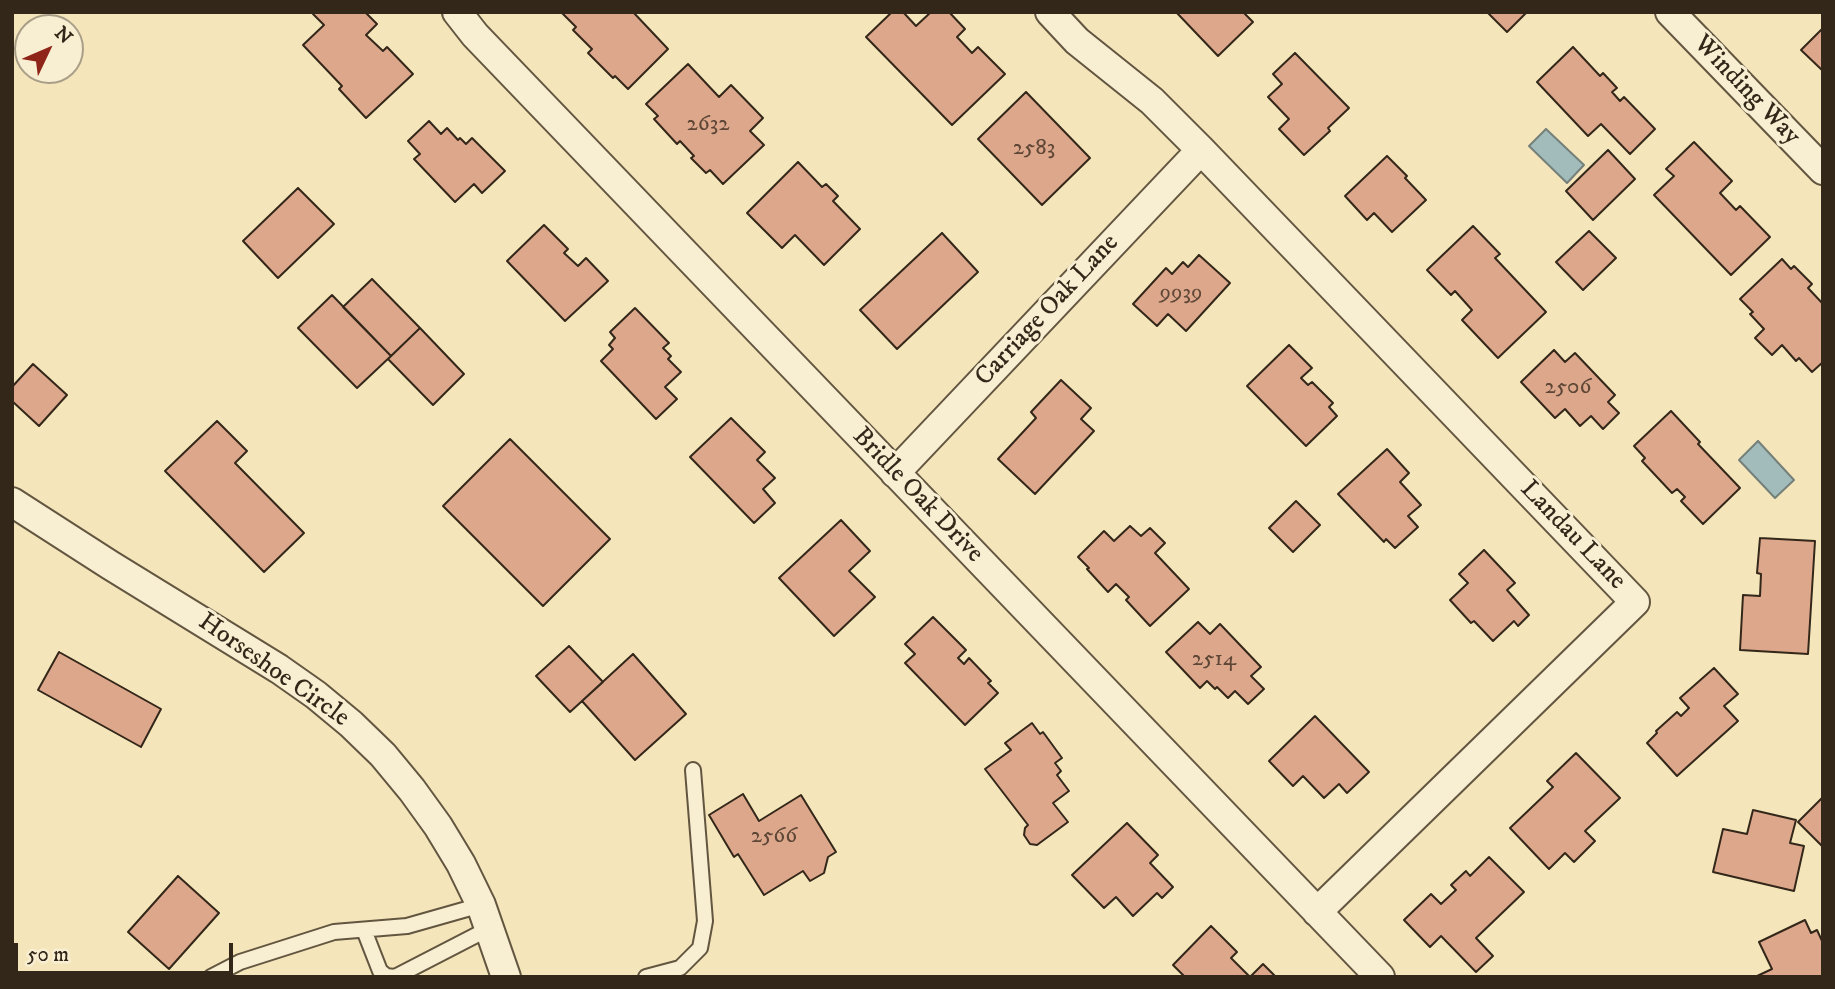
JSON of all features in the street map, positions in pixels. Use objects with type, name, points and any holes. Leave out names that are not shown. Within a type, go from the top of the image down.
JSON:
[{"type":"street","name":"Bridle Oak Drive","points":[[457,12],[475,35],[1380,977]]},
{"type":"street","points":[[1050,12],[1087,49],[1152,101],[1200,150]]},
{"type":"street","name":"Winding Way","points":[[1670,12],[1823,170]]},
{"type":"street","name":"Carriage Oak Lane","points":[[895,473],[1200,150]]},
{"type":"street","name":"Landau Lane","points":[[1200,150],[1635,602],[1317,912]]},
{"type":"street","name":"Horseshoe Circle","points":[[12,502],[279,669],[351,724],[383,755],[412,789],[438,826],[461,864],[485,916],[506,977]]},
{"type":"lane","points":[[646,977],[680,968],[700,948],[705,921],[693,770]]},
{"type":"lane","points":[[364,930],[380,971],[386,976],[395,977],[485,916]]},
{"type":"lane","points":[[211,977],[240,962],[334,932],[485,916]]},
{"type":"water","points":[[1546,129],[1584,165],[1567,183],[1529,146]]},
{"type":"water","points":[[1758,441],[1794,480],[1775,498],[1739,460]]},
{"type":"building","points":[[314,12],[365,12],[377,24],[366,35],[383,51],[387,47],[413,74],[366,118],[339,89],[342,86],[303,45],[324,25]]},
{"type":"building","points":[[561,12],[633,12],[668,49],[628,89],[588,53],[592,49],[573,30],[576,27]]},
{"type":"building","points":[[892,12],[903,12],[916,26],[931,12],[949,12],[965,29],[957,37],[972,53],[978,47],[1005,74],[952,125],[866,37]]},
{"type":"building","points":[[1176,12],[1243,12],[1253,22],[1218,56]]},
{"type":"building","points":[[1487,12],[1527,12],[1507,32]]},
{"type":"building","points":[[1823,28],[1823,71],[1801,50]]},
{"type":"building","points":[[1573,47],[1600,76],[1603,73],[1617,88],[1612,92],[1620,101],[1624,97],[1655,129],[1630,154],[1601,124],[1588,136],[1537,82]]},
{"type":"building","points":[[1295,53],[1349,108],[1328,128],[1330,131],[1304,155],[1279,129],[1289,119],[1268,97],[1282,84],[1273,74]]},
{"type":"building","points":[[688,64],[719,97],[731,85],[763,118],[750,131],[764,145],[723,184],[710,170],[706,173],[691,158],[694,156],[680,141],[677,144],[654,119],[658,116],[646,104]]},
{"type":"building","points":[[1026,92],[1090,158],[1042,205],[978,139]]},
{"type":"building","points":[[429,121],[441,134],[447,128],[466,144],[472,138],[505,171],[482,193],[474,184],[455,202],[414,159],[420,154],[408,141]]},
{"type":"building","points":[[1694,142],[1732,181],[1720,193],[1736,210],[1740,206],[1770,237],[1731,275],[1654,195],[1674,176],[1666,169]]},
{"type":"building","points":[[1608,150],[1635,179],[1593,220],[1566,191]]},
{"type":"building","points":[[1387,156],[1426,200],[1392,232],[1374,213],[1367,220],[1345,196]]},
{"type":"building","points":[[798,162],[822,187],[826,184],[838,196],[833,201],[860,229],[824,265],[795,235],[782,248],[747,213]]},
{"type":"building","points":[[298,188],[334,224],[278,278],[243,241]]},
{"type":"building","points":[[544,225],[568,249],[564,253],[578,266],[586,258],[608,281],[565,321],[507,261]]},
{"type":"building","points":[[1473,226],[1500,254],[1495,258],[1546,312],[1498,358],[1462,320],[1472,310],[1455,291],[1451,295],[1427,270]]},
{"type":"building","points":[[1589,231],[1616,258],[1583,290],[1556,262]]},
{"type":"building","points":[[942,233],[978,272],[897,349],[860,310]]},
{"type":"building","points":[[1199,255],[1230,283],[1186,331],[1168,314],[1157,326],[1133,304],[1166,268],[1172,274],[1183,262],[1188,267]]},
{"type":"building","points":[[1782,259],[1791,269],[1794,266],[1812,284],[1808,288],[1823,304],[1823,362],[1812,372],[1799,358],[1796,361],[1782,345],[1772,355],[1755,338],[1764,329],[1740,299]]},
{"type":"building","points":[[372,279],[420,328],[391,356],[343,307]]},
{"type":"building","points":[[332,295],[391,356],[357,388],[298,328]]},
{"type":"building","points":[[635,308],[669,343],[663,348],[671,356],[668,359],[681,372],[665,387],[677,399],[656,419],[601,361],[613,349],[609,345],[615,338],[610,332]]},
{"type":"building","points":[[420,328],[464,374],[433,405],[388,359]]},
{"type":"building","points":[[1289,345],[1312,368],[1301,378],[1308,385],[1312,382],[1333,403],[1329,407],[1337,416],[1306,446],[1247,386]]},
{"type":"building","points":[[1554,350],[1565,362],[1575,353],[1615,395],[1608,402],[1619,413],[1603,429],[1591,416],[1580,426],[1565,409],[1555,418],[1521,382]]},
{"type":"building","points":[[33,364],[67,395],[39,426],[12,401],[12,387]]},
{"type":"building","points":[[1061,380],[1091,408],[1081,419],[1094,431],[1035,494],[998,459],[1036,418],[1031,412]]},
{"type":"building","points":[[1671,411],[1740,488],[1703,524],[1681,501],[1685,497],[1677,489],[1672,493],[1642,461],[1645,458],[1634,446]]},
{"type":"building","points":[[731,418],[765,452],[757,460],[775,478],[763,489],[775,503],[754,523],[690,457]]},
{"type":"building","points":[[217,421],[247,451],[235,463],[304,533],[264,572],[165,471]]},
{"type":"building","points":[[510,439],[610,539],[543,606],[443,506]]},
{"type":"building","points":[[1387,449],[1409,473],[1400,482],[1421,505],[1408,516],[1418,527],[1395,548],[1386,539],[1384,542],[1338,494]]},
{"type":"building","points":[[1296,501],[1320,525],[1293,552],[1269,528]]},
{"type":"building","points":[[841,520],[870,551],[849,571],[875,597],[834,636],[779,578]]},
{"type":"building","points":[[1130,526],[1141,536],[1150,528],[1165,543],[1155,553],[1189,589],[1150,626],[1126,600],[1129,597],[1116,584],[1108,592],[1078,557],[1104,531],[1114,541]]},
{"type":"building","points":[[1760,538],[1815,541],[1808,654],[1740,650],[1743,595],[1760,596],[1761,574],[1757,573]]},
{"type":"building","points":[[1484,550],[1515,583],[1507,590],[1529,615],[1518,626],[1514,621],[1493,641],[1474,621],[1471,623],[1450,600],[1468,583],[1459,574]]},
{"type":"building","points":[[933,617],[966,650],[958,658],[964,664],[969,658],[991,681],[988,683],[998,693],[965,725],[905,663],[915,654],[905,644]]},
{"type":"building","points":[[1198,622],[1210,634],[1220,624],[1261,667],[1251,676],[1264,689],[1248,704],[1235,691],[1228,698],[1207,681],[1200,688],[1166,652]]},
{"type":"building","points":[[569,646],[603,682],[570,712],[536,676]]},
{"type":"building","points":[[59,652],[161,709],[141,747],[38,690]]},
{"type":"building","points":[[633,654],[686,714],[635,760],[582,701]]},
{"type":"building","points":[[1714,668],[1738,694],[1724,706],[1738,721],[1677,776],[1647,743],[1677,712],[1681,716],[1689,708],[1680,698]]},
{"type":"building","points":[[1315,716],[1369,772],[1347,793],[1339,784],[1324,798],[1303,776],[1293,786],[1269,761]]},
{"type":"building","points":[[1032,723],[1040,734],[1043,732],[1062,758],[1055,763],[1061,771],[1057,775],[1069,791],[1053,803],[1068,822],[1037,845],[1030,844],[1024,835],[1028,825],[985,769],[1011,750],[1005,743]]},
{"type":"building","points":[[1576,753],[1620,798],[1585,831],[1595,841],[1574,862],[1565,853],[1549,869],[1510,828],[1553,787],[1547,781]]},
{"type":"building","points":[[743,794],[759,821],[801,795],[836,852],[828,857],[824,873],[810,881],[803,871],[764,895],[738,854],[734,857],[709,815]]},
{"type":"building","points":[[1823,797],[1823,847],[1798,822]]},
{"type":"building","points":[[1753,810],[1796,820],[1790,843],[1804,846],[1794,891],[1713,872],[1723,829],[1747,834]]},
{"type":"building","points":[[1127,823],[1158,855],[1150,863],[1173,887],[1162,898],[1157,893],[1133,916],[1116,897],[1104,908],[1072,875]]},
{"type":"building","points":[[1489,857],[1524,892],[1476,938],[1493,956],[1476,972],[1441,936],[1430,947],[1404,920],[1431,894],[1441,904],[1456,890],[1451,885],[1466,871],[1470,876]]},
{"type":"building","points":[[178,876],[219,913],[169,969],[128,932]]},
{"type":"building","points":[[1805,920],[1811,933],[1817,930],[1823,943],[1823,977],[1755,977],[1772,969],[1759,942]]},
{"type":"building","points":[[1211,926],[1237,952],[1231,958],[1250,977],[1185,977],[1173,965]]},
{"type":"building","points":[[1263,964],[1276,977],[1250,977]]}]
